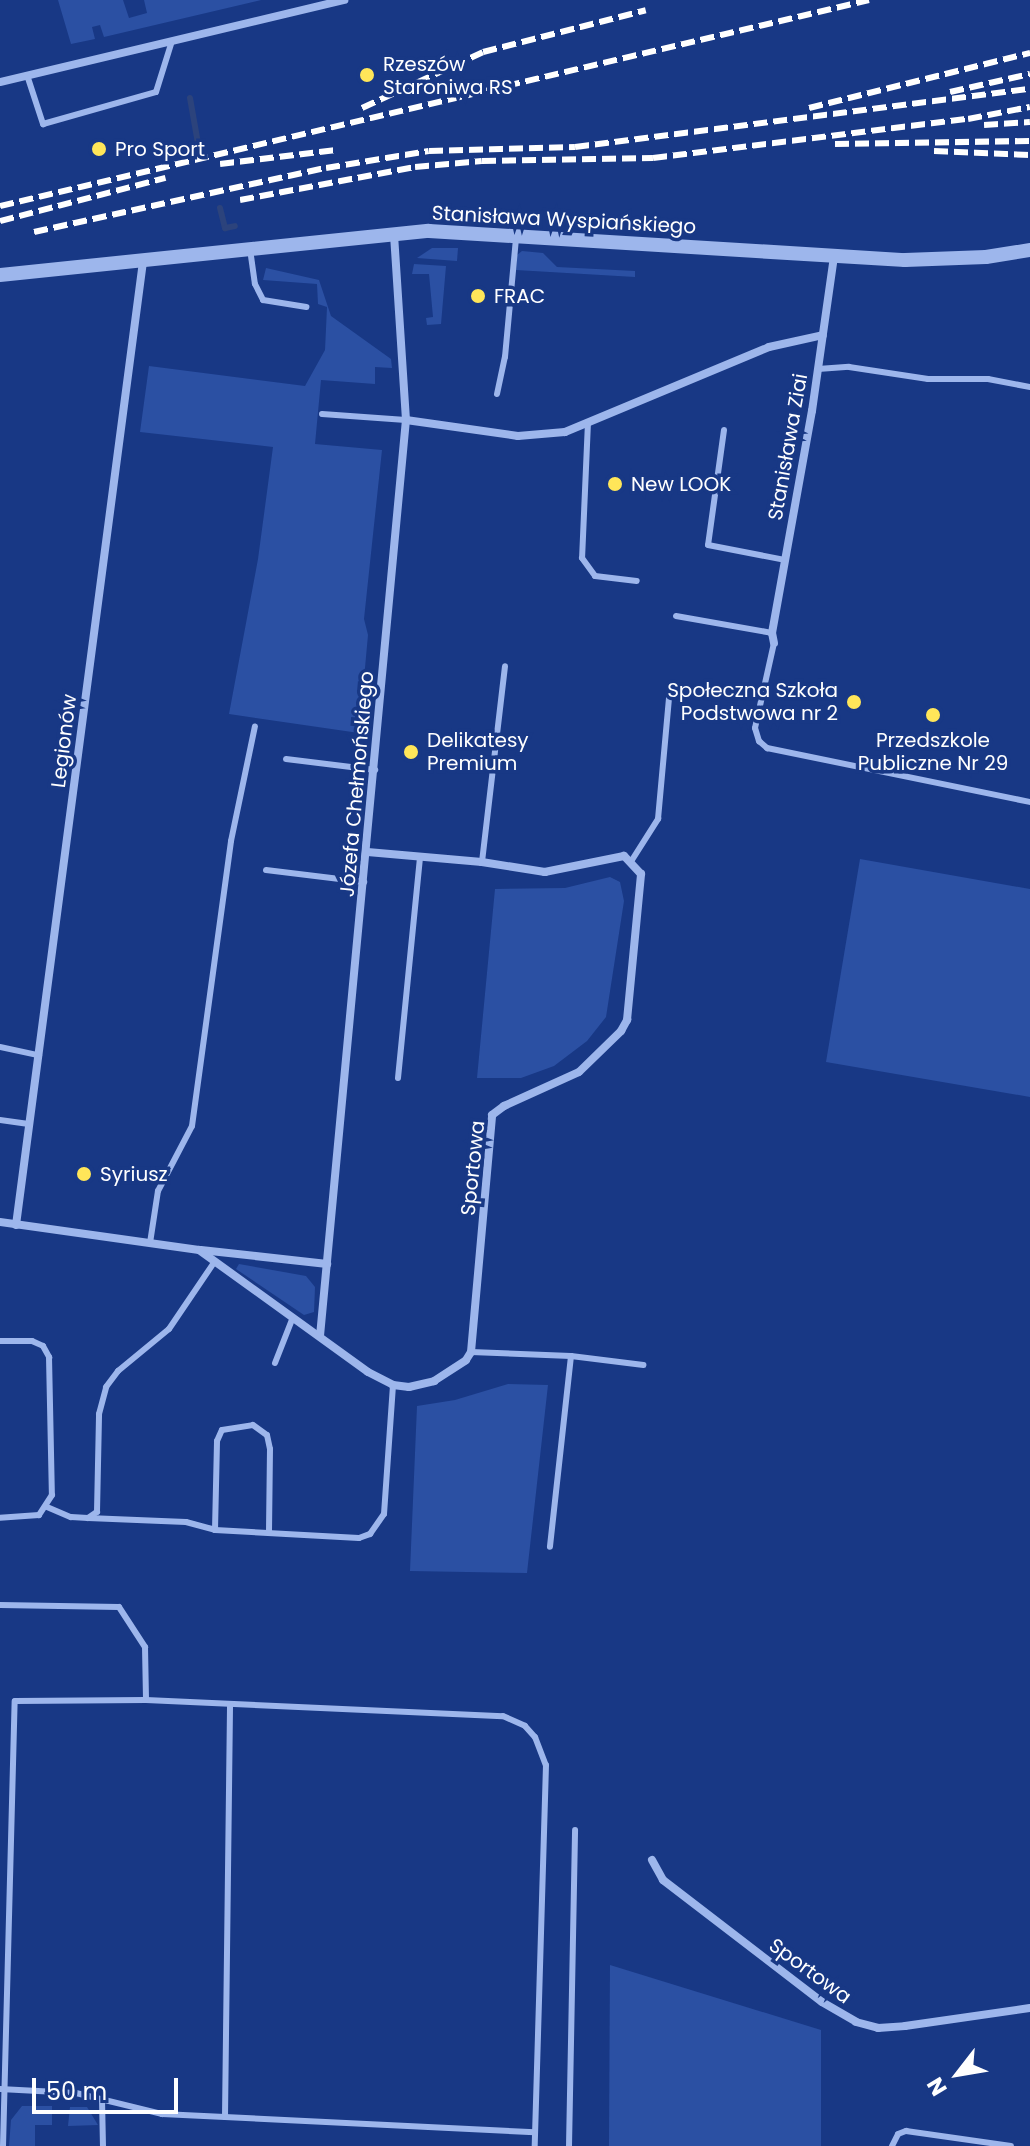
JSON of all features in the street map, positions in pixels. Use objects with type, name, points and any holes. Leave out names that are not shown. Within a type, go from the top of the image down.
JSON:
[{"type":"street","points":[[0,82],[344,0]]},
{"type":"street","name":"Stanisława Wyspiańskiego","points":[[0,275],[429,231],[938,261],[1030,250]]},
{"type":"street","name":"Józefa Chełmońskiego","points":[[320,1336],[406,420],[394,235]]},
{"type":"street","name":"Stanisława Ziai","points":[[774,643],[772,633],[818,369],[834,257]]},
{"type":"street","name":"Legionów","points":[[16,1225],[143,261]]},
{"type":"street","points":[[406,420],[518,436],[544,436],[588,422],[769,347],[823,335]]},
{"type":"street","points":[[367,852],[482,862],[545,872],[624,856],[632,860]]},
{"type":"street","name":"Sportowa","points":[[471,1352],[492,1115],[504,1106],[579,1072],[621,1031],[627,1020],[641,874],[632,860]]},
{"type":"street","points":[[0,1222],[199,1250],[327,1264]]},
{"type":"street","points":[[199,1250],[368,1372],[393,1385],[409,1387],[434,1381],[458,1367],[471,1352]]},
{"type":"street","name":"Sportowa","points":[[652,1860],[663,1880],[822,2002],[856,2022],[878,2028],[905,2026],[1030,2008]]},
{"type":"lane","points":[[27,75],[43,124],[156,92],[172,41]]},
{"type":"lane","points":[[497,394],[505,357],[516,236]]},
{"type":"lane","points":[[250,249],[255,284],[263,300],[306,307]]},
{"type":"lane","points":[[818,369],[849,367],[928,379],[988,379],[1030,387]]},
{"type":"lane","points":[[322,414],[406,420]]},
{"type":"lane","points":[[588,422],[582,558],[595,576],[637,581]]},
{"type":"lane","points":[[724,430],[708,545],[785,560]]},
{"type":"lane","points":[[676,616],[772,633]]},
{"type":"lane","points":[[774,643],[755,728],[759,741],[767,748],[1030,802]]},
{"type":"lane","points":[[482,862],[505,666]]},
{"type":"lane","points":[[632,860],[658,819],[669,698]]},
{"type":"lane","points":[[150,1243],[158,1191],[192,1126],[231,841],[255,726]]},
{"type":"lane","points":[[286,759],[375,770]]},
{"type":"lane","points":[[398,1078],[420,856]]},
{"type":"lane","points":[[266,870],[364,882]]},
{"type":"lane","points":[[0,1047],[39,1055]]},
{"type":"lane","points":[[0,1120],[29,1124]]},
{"type":"lane","points":[[88,1518],[97,1512],[99,1414],[106,1387],[118,1371],[169,1329],[215,1261]]},
{"type":"lane","points":[[275,1363],[293,1317]]},
{"type":"lane","points":[[0,1341],[32,1341],[43,1346],[49,1357],[52,1495],[47,1507],[26,1518],[0,1518]]},
{"type":"lane","points":[[471,1352],[571,1356],[643,1365]]},
{"type":"lane","points":[[550,1547],[571,1356]]},
{"type":"lane","points":[[47,1507],[71,1517],[186,1522],[215,1530],[359,1538],[379,1527],[384,1514],[393,1385]]},
{"type":"lane","points":[[215,1530],[217,1441],[222,1430],[253,1425],[267,1435],[270,1449],[269,1533]]},
{"type":"lane","points":[[0,1605],[119,1607],[145,1647],[146,1700]]},
{"type":"lane","points":[[3,2146],[2,2089],[15,1701],[146,1700],[503,1716],[525,1726],[535,1737],[542,1750],[546,1778],[535,2146]]},
{"type":"lane","points":[[225,2117],[230,1704]]},
{"type":"lane","points":[[569,2146],[575,1830]]},
{"type":"lane","points":[[2,2089],[76,2093],[162,2114],[535,2132]]},
{"type":"lane","points":[[102,2099],[103,2146]]},
{"type":"lane","points":[[892,2146],[898,2134],[906,2131],[1011,2146]]},
{"type":"shaded area","points":[[58,0],[123,0],[129,18],[147,13],[144,0],[261,0],[104,37],[100,25],[92,27],[95,39],[71,44]]},
{"type":"shaded area","points":[[432,248],[458,248],[457,261],[417,258]]},
{"type":"shaded area","points":[[522,251],[543,253],[557,267],[635,271],[635,277],[516,270],[517,255]]},
{"type":"shaded area","points":[[414,264],[446,266],[441,324],[427,325],[426,318],[433,317],[429,274],[412,274]]},
{"type":"shaded area","points":[[266,268],[319,280],[331,316],[391,359],[392,368],[375,367],[375,384],[321,380],[315,444],[382,450],[364,619],[368,635],[359,733],[229,714],[258,559],[273,447],[140,432],[149,366],[305,386],[325,350],[327,307],[318,304],[317,284],[263,280]]},
{"type":"shaded area","points":[[860,859],[1030,889],[1030,1097],[826,1062]]},
{"type":"shaded area","points":[[610,877],[620,882],[624,901],[606,1017],[587,1041],[554,1066],[521,1078],[477,1078],[495,889],[565,888]]},
{"type":"shaded area","points":[[239,1264],[306,1276],[315,1287],[314,1312],[304,1315],[236,1269]]},
{"type":"shaded area","points":[[508,1384],[548,1385],[527,1573],[410,1571],[417,1406],[455,1400]]},
{"type":"shaded area","points":[[610,1965],[821,2030],[821,2146],[609,2146]]},
{"type":"shaded area","points":[[22,2106],[52,2106],[52,2125],[35,2125],[35,2146],[9,2146],[11,2120]]},
{"type":"shaded area","points":[[70,2107],[87,2107],[98,2125],[68,2126]]},
{"type":"waterway","points":[[190,98],[199,149]]},
{"type":"waterway","points":[[220,208],[225,228],[235,226]]},
{"type":"railway","points":[[0,206],[869,0]]},
{"type":"railway","points":[[362,108],[483,52],[646,10]]},
{"type":"railway","points":[[809,108],[1030,53]]},
{"type":"railway","points":[[950,92],[1030,74]]},
{"type":"railway","points":[[34,232],[326,168],[429,151],[575,147],[1030,89]]},
{"type":"railway","points":[[240,200],[415,167],[482,161],[653,158],[968,119],[1030,107]]},
{"type":"railway","points":[[984,125],[1030,122]]},
{"type":"railway","points":[[835,144],[1030,141]]},
{"type":"railway","points":[[220,164],[336,150]]},
{"type":"railway","points":[[934,151],[1030,155]]},
{"type":"railway","points":[[0,221],[165,178]]},
{"type":"place","name":"Rzeszów Staroniwa RS","points":[[367,75]]},
{"type":"place","name":"Pro Sport","points":[[99,149]]},
{"type":"place","name":"FRAC","points":[[478,296]]},
{"type":"place","name":"New LOOK","points":[[615,484]]},
{"type":"place","name":"Społeczna Szkoła Podstwowa nr 2","points":[[854,702]]},
{"type":"place","name":"Przedszkole Publiczne Nr 29","points":[[933,715]]},
{"type":"place","name":"Delikatesy Premium","points":[[411,752]]},
{"type":"place","name":"Syriusz","points":[[84,1174]]}]
